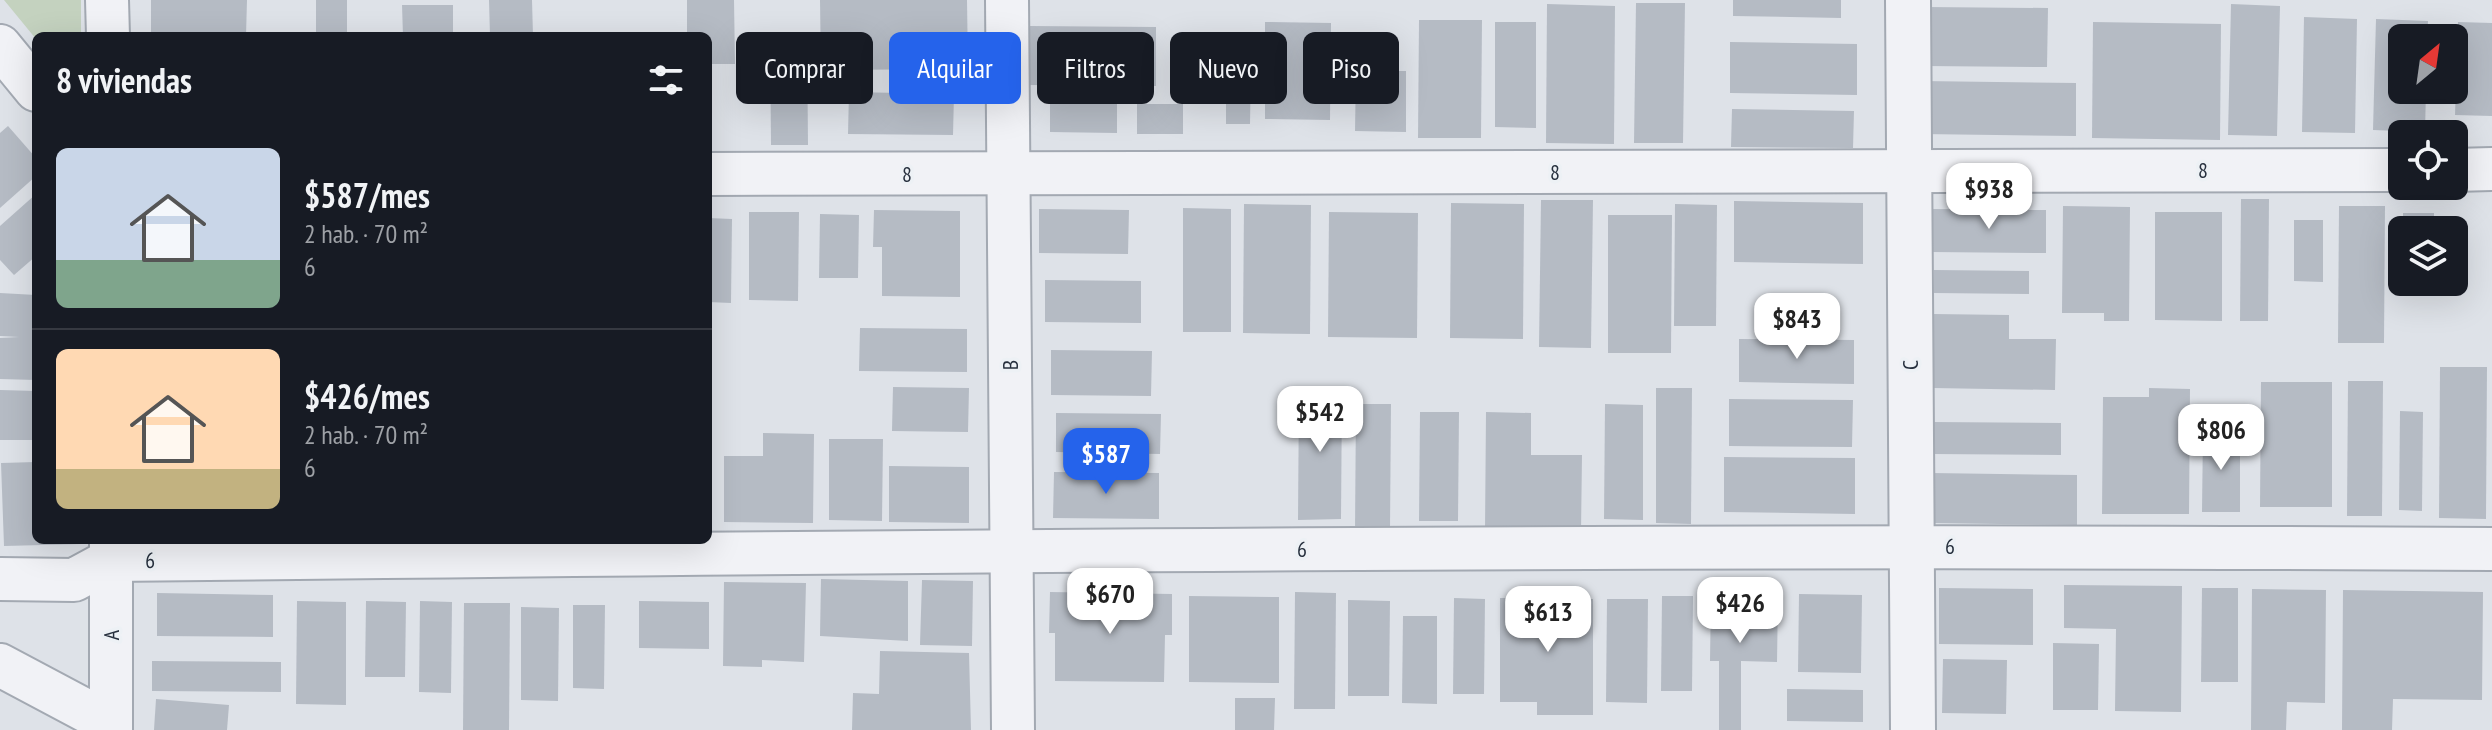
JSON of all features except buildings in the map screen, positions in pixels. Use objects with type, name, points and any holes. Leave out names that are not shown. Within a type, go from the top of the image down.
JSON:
[{"type":"street","points":[[107,0],[108,32]]},
{"type":"street","name":"B","points":[[1007,0],[1013,730]]},
{"type":"street","name":"C","points":[[1908,0],[1913,730]]},
{"type":"street","points":[[0,46],[32,85]]},
{"type":"street","points":[[2468,170],[2492,169]]},
{"type":"street","name":"8","points":[[712,174],[2388,170]]},
{"type":"street","name":"6","points":[[111,550],[1011,550],[1912,545],[2492,549]]},
{"type":"street","points":[[0,579],[74,580],[111,550]]},
{"type":"street","name":"A","points":[[111,550],[111,727]]},
{"type":"street","points":[[0,665],[111,727]]},
{"type":"green space","points":[[4,0],[81,0],[81,32],[32,34]]}]
